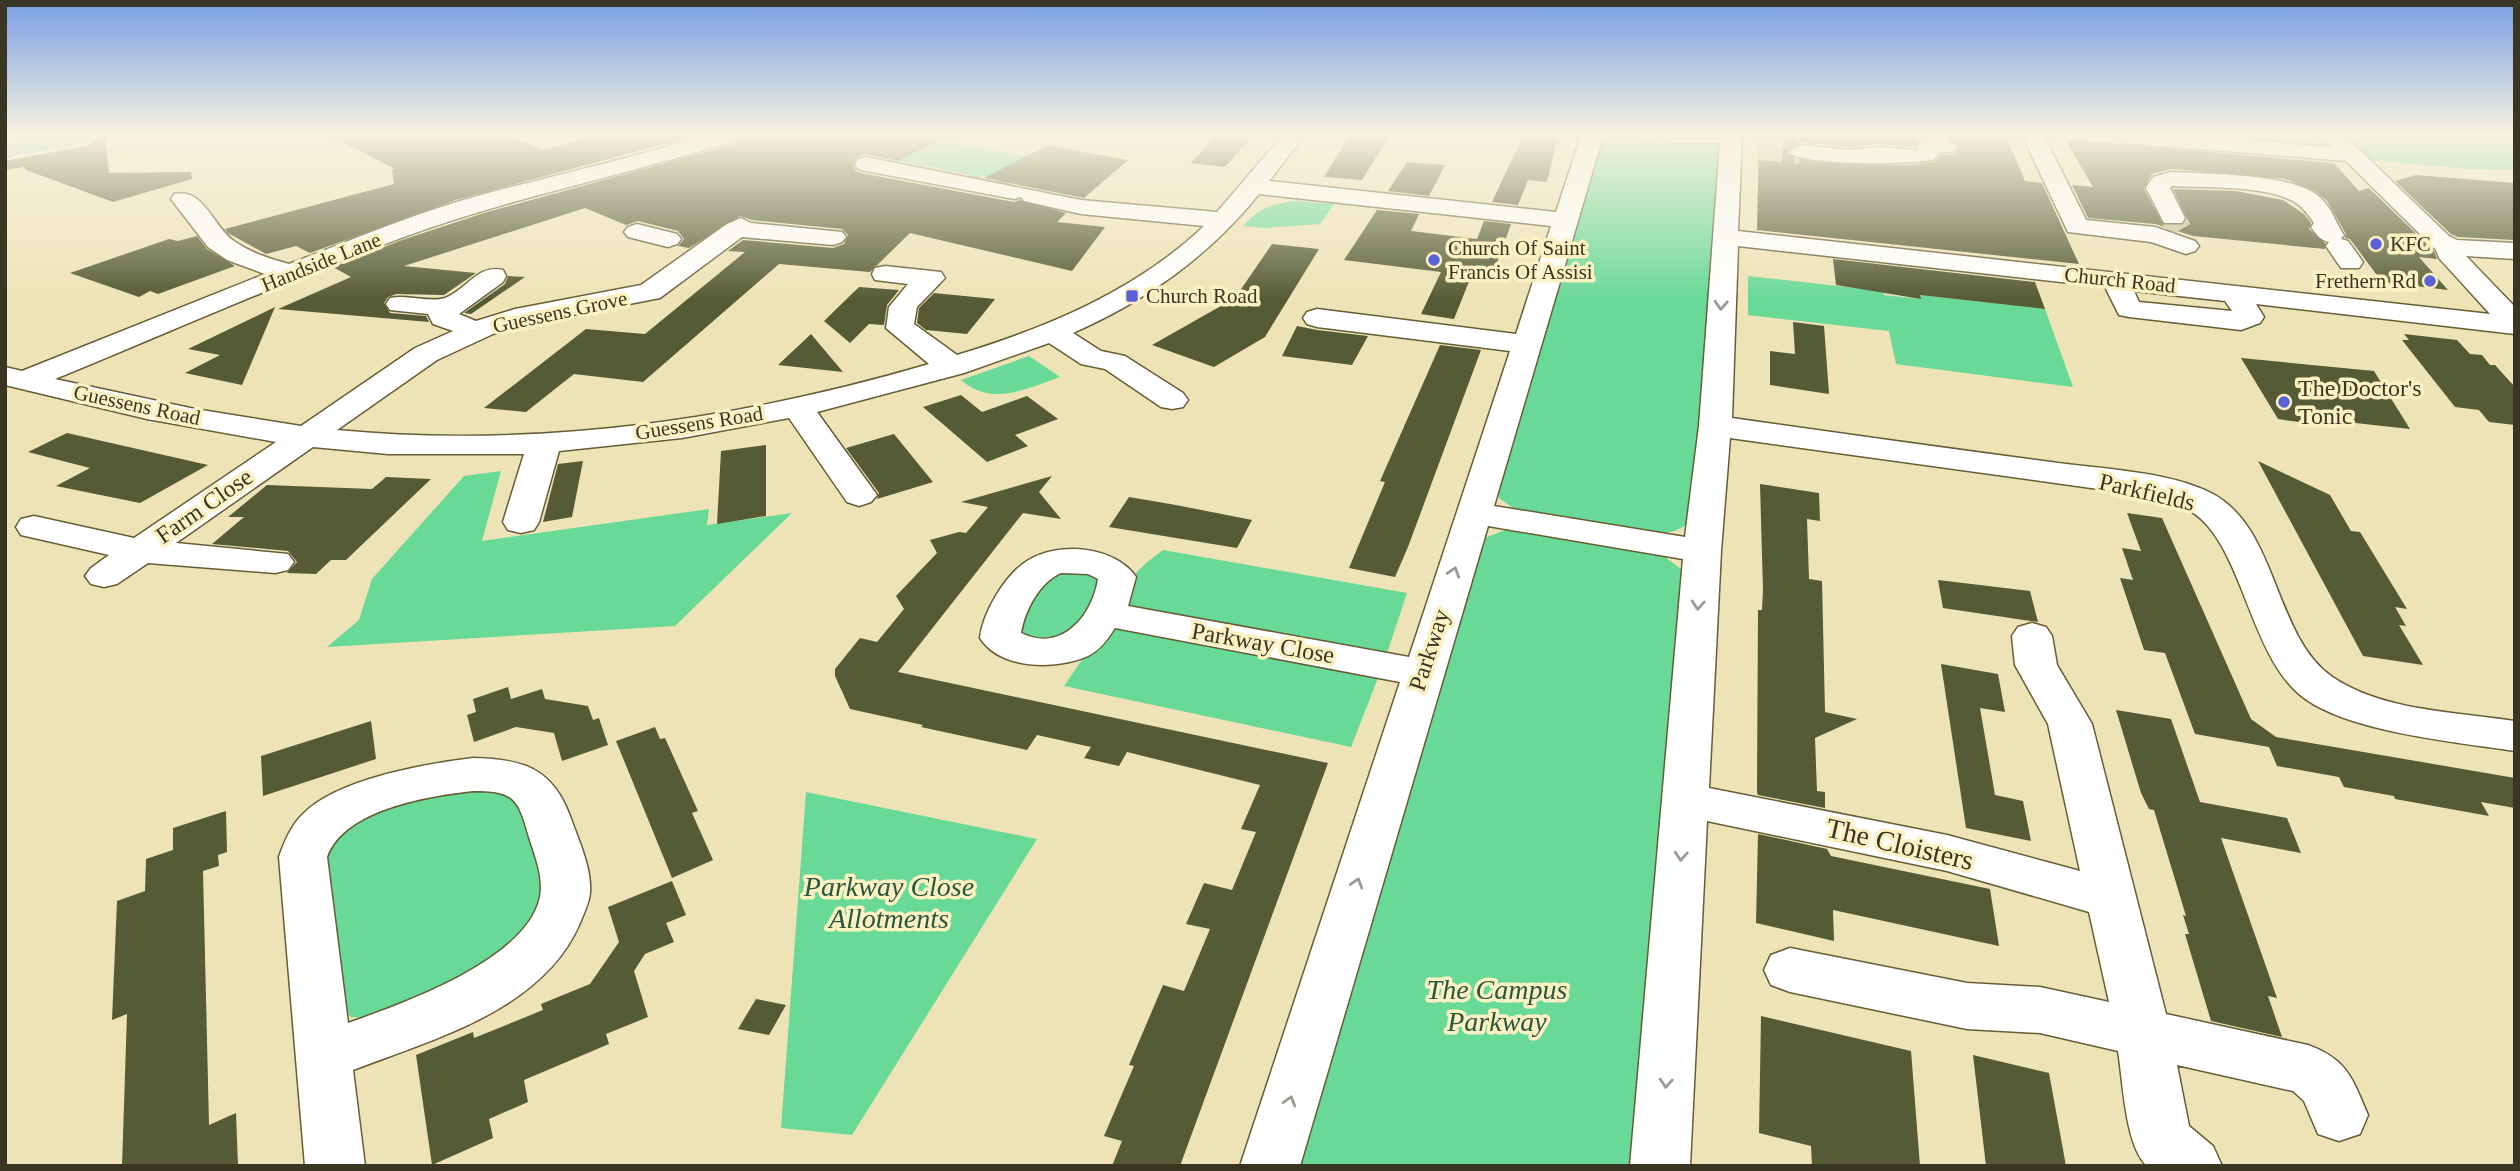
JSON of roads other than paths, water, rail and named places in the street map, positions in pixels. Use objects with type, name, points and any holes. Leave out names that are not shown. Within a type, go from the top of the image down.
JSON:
[{"type":"street","name":"Handside Lane","points":[[12,382],[391,233],[487,201],[529,191]]},
{"type":"street","points":[[1001,191],[1223,220]]},
{"type":"street","name":"Guessens Road","points":[[12,382],[234,426],[304,437],[437,445],[545,441],[680,427],[797,407],[886,386],[953,367],[1051,332],[1146,283],[1184,257],[1223,220],[1248,191]]},
{"type":"street","points":[[1294,191],[1564,220]]},
{"type":"street","name":"Parkway","points":[[1270,1166],[1573,191]]},
{"type":"street","points":[[1660,1166],[1702,551],[1714,426],[1730,191]]},
{"type":"street","points":[[2059,191],[2077,228],[2129,309],[2241,321],[2250,317],[2222,291],[2179,231],[2159,191]]},
{"type":"street","points":[[2284,191],[2303,196],[2311,203],[2328,224],[2324,227],[2340,248]]},
{"type":"street","points":[[2387,191],[2425,228],[2451,247],[2515,251]]},
{"type":"street","points":[[183,199],[192,204],[203,226],[222,244],[275,269],[291,273]]},
{"type":"street","points":[[1360,221],[1437,229],[1447,226],[1453,208]]},
{"type":"street","points":[[2077,228],[2155,235],[2179,231]]},
{"type":"street","points":[[637,232],[676,239],[732,233],[833,237]]},
{"type":"street","name":"Guessens Grove","points":[[304,437],[426,354],[471,332],[515,318],[650,292],[732,233]]},
{"type":"street","name":"Church Road","points":[[1725,237],[1996,261],[2057,278],[2105,275],[2515,324]]},
{"type":"street","points":[[2451,247],[2448,252],[2515,324]]},
{"type":"street","points":[[884,274],[931,278],[902,309],[898,322],[900,328],[953,367]]},
{"type":"street","points":[[471,332],[464,325],[440,317],[493,276]]},
{"type":"street","points":[[2368,285],[2386,309]]},
{"type":"street","points":[[2290,299],[2310,327]]},
{"type":"street","points":[[400,304],[450,307]]},
{"type":"street","points":[[1317,318],[1526,344]]},
{"type":"street","points":[[1051,332],[1092,358],[1114,362],[1172,400]]},
{"type":"street","points":[[797,407],[859,495]]},
{"type":"street","name":"Parkfields","points":[[1714,426],[2120,482],[2185,495],[2208,506],[2236,542],[2277,634],[2314,684],[2347,702],[2431,722],[2515,736]]},
{"type":"street","name":"Farm Close","points":[[104,576],[304,437]]},
{"type":"street","points":[[521,522],[545,441]]},
{"type":"street","points":[[1473,513],[1702,551]]},
{"type":"street","points":[[34,527],[140,551],[275,562]]},
{"type":"street","name":"Parkway Close","points":[[1104,614],[1422,673]]},
{"type":"street","points":[[2032,636],[2036,665],[2070,724],[2143,1033],[2162,1141],[2192,1166]]},
{"type":"street","points":[[323,1057],[467,999],[511,971],[539,947],[555,925],[565,899],[565,876],[537,793],[517,780],[499,774],[471,772],[432,779],[343,810],[324,821],[310,836],[303,857],[323,1057],[335,1166]]},
{"type":"street","name":"The Cloisters","points":[[1685,800],[1947,853],[2112,899]]},
{"type":"street","points":[[1790,970],[1967,1006],[2040,1010],[2308,1070],[2326,1083],[2339,1115]]},
{"type":"tunnel","points":[[2173,218],[2180,230]]},
{"type":"place","name":"KFC","points":[[2376,244]]},
{"type":"place","name":"Church Of Saint Francis Of Assisi","points":[[1434,260]]},
{"type":"place","name":"Frethern Rd","points":[[2430,281]]},
{"type":"place","name":"Church Road","points":[[1132,296]]},
{"type":"place","name":"The Doctor's Tonic","points":[[2284,402]]},
{"type":"park label","name":"Parkway Close Allotments","points":[[889,902]]},
{"type":"park label","name":"The Campus Parkway","points":[[1497,1005]]}]
